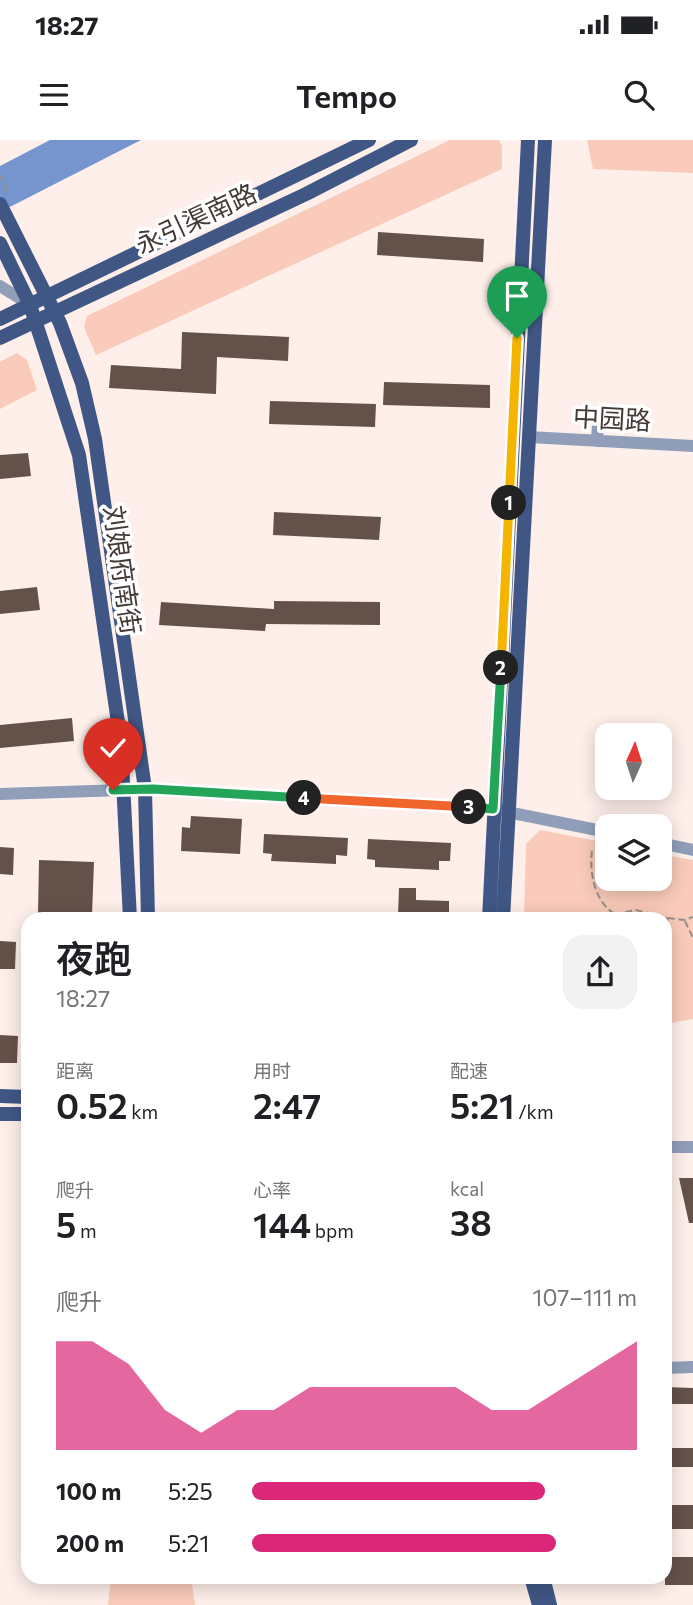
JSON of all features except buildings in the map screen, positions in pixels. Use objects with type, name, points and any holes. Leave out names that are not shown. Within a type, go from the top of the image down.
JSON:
[{"type":"main road","name":"永引渠南路","points":[[0,319],[369,140]]},
{"type":"main road","name":"永引渠南路","points":[[0,338],[306,194],[411,140]]},
{"type":"main road","points":[[489,912],[528,140]]},
{"type":"main road","points":[[503,912],[545,140]]},
{"type":"main road","name":"刘娘府南街","points":[[5,199],[14,232],[55,312],[82,383],[95,439],[145,789],[148,912]]},
{"type":"main road","name":"刘娘府南街","points":[[0,243],[36,320],[79,454],[108,649],[125,789],[130,912]]},
{"type":"main road","points":[[0,1096],[21,1097]]},
{"type":"main road","points":[[0,1114],[21,1114]]},
{"type":"main road","points":[[533,1584],[539,1605]]},
{"type":"main road","points":[[545,1584],[550,1605]]},
{"type":"street","points":[[0,286],[30,304]]},
{"type":"street","points":[[597,425],[597,441]]},
{"type":"street","name":"中园路","points":[[529,437],[693,446]]},
{"type":"street","points":[[0,794],[145,789],[493,809],[595,830]]},
{"type":"street","points":[[672,846],[693,850]]},
{"type":"street","points":[[672,1147],[693,1147]]},
{"type":"street","points":[[672,1368],[693,1367]]},
{"type":"path","points":[[0,175],[5,199]]},
{"type":"path","points":[[592,851],[589,870],[606,909],[611,912]]},
{"type":"path","points":[[626,912],[644,912]]},
{"type":"path","points":[[672,919],[684,920],[693,917]]},
{"type":"path","points":[[684,920],[693,939]]},
{"type":"shaded area","points":[[450,140],[499,140],[502,146],[502,169],[96,355],[84,327],[87,316]]},
{"type":"shaded area","points":[[587,140],[693,140],[693,173],[593,169]]},
{"type":"shaded area","points":[[17,353],[27,360],[37,390],[0,409],[0,362]]},
{"type":"shaded area","points":[[540,830],[595,841],[595,891],[672,891],[672,856],[693,860],[693,1019],[672,1023],[672,912],[524,912],[526,844]]},
{"type":"shaded area","points":[[110,1584],[192,1584],[195,1605],[108,1605]]},
{"type":"water","points":[[50,140],[141,140],[0,212],[0,166]]},
{"type":"route","points":[[113,790],[153,789],[493,809],[517,338]]}]
